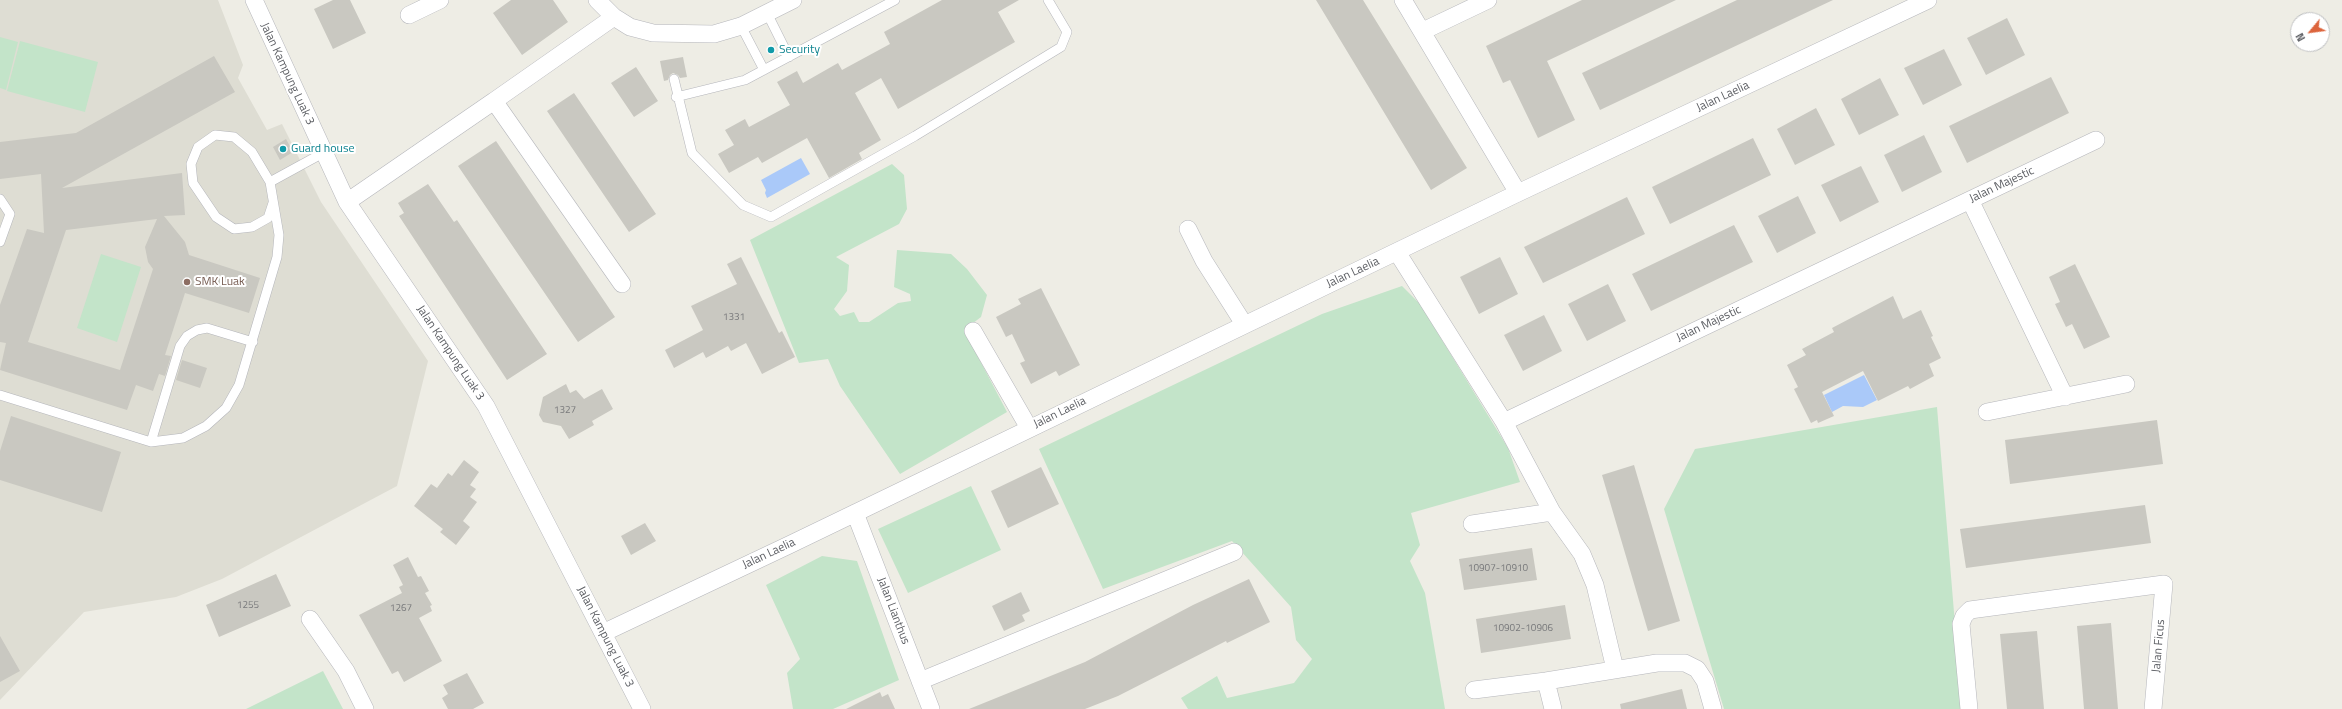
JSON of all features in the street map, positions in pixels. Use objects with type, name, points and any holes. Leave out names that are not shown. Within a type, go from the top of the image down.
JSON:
[{"type":"street","name":"Jalan Kampung Luak 3","points":[[254,0],[347,202],[486,406],[642,709]]},
{"type":"street","points":[[409,15],[440,0]]},
{"type":"street","points":[[597,0],[614,17],[630,27],[653,33],[714,34],[741,26],[793,0]]},
{"type":"street","points":[[1403,0],[1423,31],[1518,193]]},
{"type":"street","points":[[1423,31],[1488,0]]},
{"type":"street","name":"Jalan Laelia","points":[[603,632],[855,513],[1518,193],[1928,0]]},
{"type":"street","points":[[347,202],[614,17]]},
{"type":"street","points":[[494,101],[622,284]]},
{"type":"street","name":"Jalan Majestic","points":[[1504,422],[2096,140]]},
{"type":"street","points":[[1970,200],[2065,397]]},
{"type":"street","points":[[1188,229],[1204,261],[1244,324]]},
{"type":"street","points":[[1397,252],[1504,422],[1552,512],[1582,554],[1595,586],[1615,669]]},
{"type":"street","points":[[973,331],[1029,428]]},
{"type":"street","points":[[1987,412],[2126,384]]},
{"type":"street","points":[[1472,524],[1552,512]]},
{"type":"street","name":"Jalan Lianthus","points":[[855,513],[931,709]]},
{"type":"street","points":[[920,681],[1234,552]]},
{"type":"street","name":"Jalan Ficus","points":[[1969,709],[1961,624],[1964,616],[1970,610],[2164,584],[2153,709]]},
{"type":"street","points":[[310,619],[346,671],[364,709]]},
{"type":"street","points":[[1474,690],[1546,681],[1657,663],[1685,663],[1697,669],[1705,681],[1713,709]]},
{"type":"street","points":[[1546,681],[1553,709]]},
{"type":"lane","points":[[676,97],[745,80],[895,0]]},
{"type":"lane","points":[[674,79],[676,97],[692,153],[743,205],[771,216],[915,136],[1061,47],[1067,32],[1048,0]]},
{"type":"lane","points":[[767,13],[788,57]]},
{"type":"lane","points":[[741,26],[764,70]]},
{"type":"lane","points":[[0,395],[151,442],[183,438],[206,426],[226,408],[239,385],[278,257],[279,235],[274,202],[270,182],[252,152],[234,137],[215,135],[198,147],[191,164],[193,183],[216,217],[234,229],[252,228],[268,218],[274,202]]},
{"type":"lane","points":[[270,182],[324,153]]},
{"type":"lane","points":[[0,199],[10,214],[0,242]]},
{"type":"lane","points":[[151,442],[180,346],[187,336],[197,330],[207,328],[253,342]]},
{"type":"shaded area","name":"SMK Luak","points":[[0,0],[218,0],[243,65],[238,78],[267,130],[282,124],[321,202],[428,361],[397,486],[222,579],[176,597],[84,612],[0,700]]},
{"type":"green space","points":[[0,37],[18,42],[6,90],[0,88]]},
{"type":"green space","points":[[20,41],[98,62],[85,112],[7,91]]},
{"type":"green space","points":[[892,164],[904,175],[907,209],[899,224],[836,257],[849,265],[847,291],[834,309],[840,316],[854,312],[859,322],[869,322],[898,303],[911,301],[910,294],[894,287],[897,250],[951,254],[967,269],[987,295],[981,317],[964,330],[1007,412],[900,474],[840,386],[828,359],[799,363],[750,240]]},
{"type":"green space","points":[[101,254],[141,267],[117,342],[77,328]]},
{"type":"green space","points":[[1402,286],[1420,304],[1508,448],[1520,482],[1411,513],[1420,545],[1410,561],[1425,593],[1445,709],[1188,709],[1181,698],[1217,676],[1227,698],[1294,683],[1312,659],[1296,640],[1291,607],[1232,541],[1103,589],[1039,449],[1322,314]]},
{"type":"green space","points":[[1937,407],[1962,709],[1724,709],[1664,509],[1695,449]]},
{"type":"green space","points":[[971,486],[1001,550],[908,593],[878,529]]},
{"type":"green space","points":[[822,556],[857,561],[899,680],[833,709],[793,709],[787,673],[800,659],[766,585]]},
{"type":"green space","points":[[323,671],[343,709],[246,709]]},
{"type":"water","points":[[801,158],[810,174],[767,198],[765,193],[766,190],[761,180]]},
{"type":"water","points":[[1864,375],[1877,400],[1863,407],[1843,406],[1832,412],[1824,395]]},
{"type":"building","points":[[333,0],[350,0],[366,33],[333,49],[314,9]]},
{"type":"building","points":[[511,0],[553,0],[568,22],[522,55],[493,13]]},
{"type":"building","points":[[942,0],[1019,0],[998,12],[1015,42],[898,109],[881,78],[855,93],[881,140],[859,153],[862,159],[829,178],[807,138],[762,163],[758,157],[729,173],[718,154],[734,145],[725,130],[745,119],[749,127],[790,105],[777,82],[797,71],[803,83],[838,63],[842,70],[890,44],[884,32]]},
{"type":"building","points":[[1316,0],[1363,0],[1467,168],[1431,190]]},
{"type":"building","points":[[1582,0],[1676,0],[1547,61],[1575,120],[1538,138],[1510,80],[1503,83],[1486,46]]},
{"type":"building","points":[[1737,0],[1833,0],[1600,110],[1582,73]]},
{"type":"building","points":[[2007,18],[2025,55],[1986,75],[1967,38]]},
{"type":"building","points":[[1944,49],[1962,85],[1923,105],[1904,68]]},
{"type":"building","points":[[214,56],[235,92],[62,188],[182,173],[185,215],[164,216],[185,242],[189,255],[260,278],[249,313],[185,293],[165,355],[171,356],[165,376],[159,374],[153,391],[136,385],[127,410],[0,370],[6,343],[0,342],[0,305],[27,229],[44,233],[41,174],[0,179],[0,142],[76,133]],"holes":[[[157,219],[145,247],[148,262],[153,269],[120,370],[28,342],[66,230]]]},
{"type":"building","points":[[683,57],[687,77],[680,78],[678,75],[673,73],[670,75],[668,80],[664,81],[660,61]]},
{"type":"building","points":[[636,67],[658,101],[634,117],[611,83]]},
{"type":"building","points":[[2051,77],[2069,113],[1967,163],[1949,126]]},
{"type":"building","points":[[1880,78],[1899,115],[1859,135],[1841,99]]},
{"type":"building","points":[[574,93],[656,214],[629,232],[547,111]]},
{"type":"building","points":[[1816,108],[1835,145],[1795,165],[1777,129]]},
{"type":"building","points":[[1924,135],[1942,172],[1902,192],[1884,155]]},
{"type":"building","points":[[1753,138],[1771,175],[1670,224],[1652,187]]},
{"type":"building","name":"Guard house","points":[[286,139],[293,152],[280,160],[273,147]]},
{"type":"building","points":[[496,141],[615,317],[578,342],[458,166]]},
{"type":"building","points":[[1861,166],[1879,202],[1840,222],[1821,185]]},
{"type":"building","points":[[428,184],[454,222],[457,220],[547,354],[507,380],[399,216],[404,213],[398,203]]},
{"type":"building","points":[[1798,196],[1816,233],[1777,253],[1758,216]]},
{"type":"building","points":[[1627,197],[1645,234],[1543,283],[1524,247]]},
{"type":"building","points":[[1734,225],[1753,262],[1651,311],[1632,274]]},
{"type":"building","points":[[741,257],[779,333],[782,331],[795,357],[762,374],[746,343],[731,351],[728,346],[706,358],[703,352],[674,368],[665,350],[703,330],[691,306],[737,284],[727,264]]},
{"type":"building","points":[[1500,257],[1518,294],[1479,314],[1460,277]]},
{"type":"building","points":[[2075,264],[2110,337],[2084,349],[2072,324],[2066,327],[2055,304],[2060,302],[2049,277]]},
{"type":"building","points":[[1608,284],[1626,321],[1587,341],[1568,304]]},
{"type":"building","points":[[1041,288],[1080,365],[1059,376],[1056,371],[1031,384],[1020,363],[1025,361],[1012,334],[1006,337],[996,317],[1021,304],[1018,299]]},
{"type":"building","points":[[1893,296],[1903,319],[1921,310],[1941,358],[1929,364],[1934,376],[1910,389],[1908,386],[1878,401],[1863,371],[1822,392],[1834,416],[1818,423],[1817,420],[1811,423],[1794,389],[1798,387],[1787,365],[1806,355],[1802,349],[1834,332],[1832,328]]},
{"type":"building","points":[[1544,315],[1562,351],[1523,371],[1504,335]]},
{"type":"building","points":[[182,360],[207,368],[200,388],[176,380]]},
{"type":"building","points":[[566,384],[570,393],[576,390],[584,399],[602,389],[613,409],[592,421],[594,425],[569,439],[561,426],[543,422],[539,415],[543,397]]},
{"type":"building","points":[[11,416],[121,452],[102,512],[0,480],[0,451]]},
{"type":"building","points":[[2157,420],[2163,464],[2010,484],[2005,440]]},
{"type":"building","points":[[464,460],[479,472],[470,485],[476,489],[470,497],[477,502],[463,521],[470,527],[456,545],[440,532],[443,529],[414,506],[431,484],[437,488],[448,473],[452,476]]},
{"type":"building","points":[[1634,465],[1680,621],[1648,631],[1602,475]]},
{"type":"building","points":[[1041,467],[1059,504],[1008,528],[991,491]]},
{"type":"building","points":[[2145,505],[2151,543],[1966,568],[1960,529]]},
{"type":"building","points":[[645,523],[656,541],[631,555],[621,536]]},
{"type":"building","points":[[1532,548],[1537,580],[1464,590],[1459,559]]},
{"type":"building","points":[[408,557],[418,577],[421,576],[429,591],[425,593],[432,605],[430,606],[432,611],[419,618],[442,661],[404,682],[398,671],[392,674],[359,615],[402,593],[399,587],[403,585],[393,565]]},
{"type":"building","points":[[276,574],[291,606],[219,637],[206,605]]},
{"type":"building","points":[[1249,579],[1270,622],[1227,643],[1226,641],[1118,696],[1085,709],[969,709],[1085,662],[1193,605]]},
{"type":"building","points":[[1021,592],[1030,611],[1022,615],[1025,621],[1004,631],[992,606]]},
{"type":"building","points":[[1565,605],[1571,639],[1481,653],[1476,619]]},
{"type":"building","points":[[2111,623],[2118,709],[2084,709],[2077,626]]},
{"type":"building","points":[[2037,631],[2044,709],[2007,709],[2000,634]]},
{"type":"building","points":[[0,636],[20,671],[0,682]]},
{"type":"building","points":[[467,673],[484,703],[473,709],[448,709],[442,698],[448,694],[443,685]]},
{"type":"building","points":[[1682,689],[1687,709],[1621,709],[1620,704]]},
{"type":"building","points":[[880,692],[882,697],[888,694],[895,709],[846,709]]},
{"type":"place","name":"Security","points":[[771,50]]},
{"type":"place","name":"Guard house","points":[[283,149]]},
{"type":"place","name":"SMK Luak","points":[[187,282]]}]
